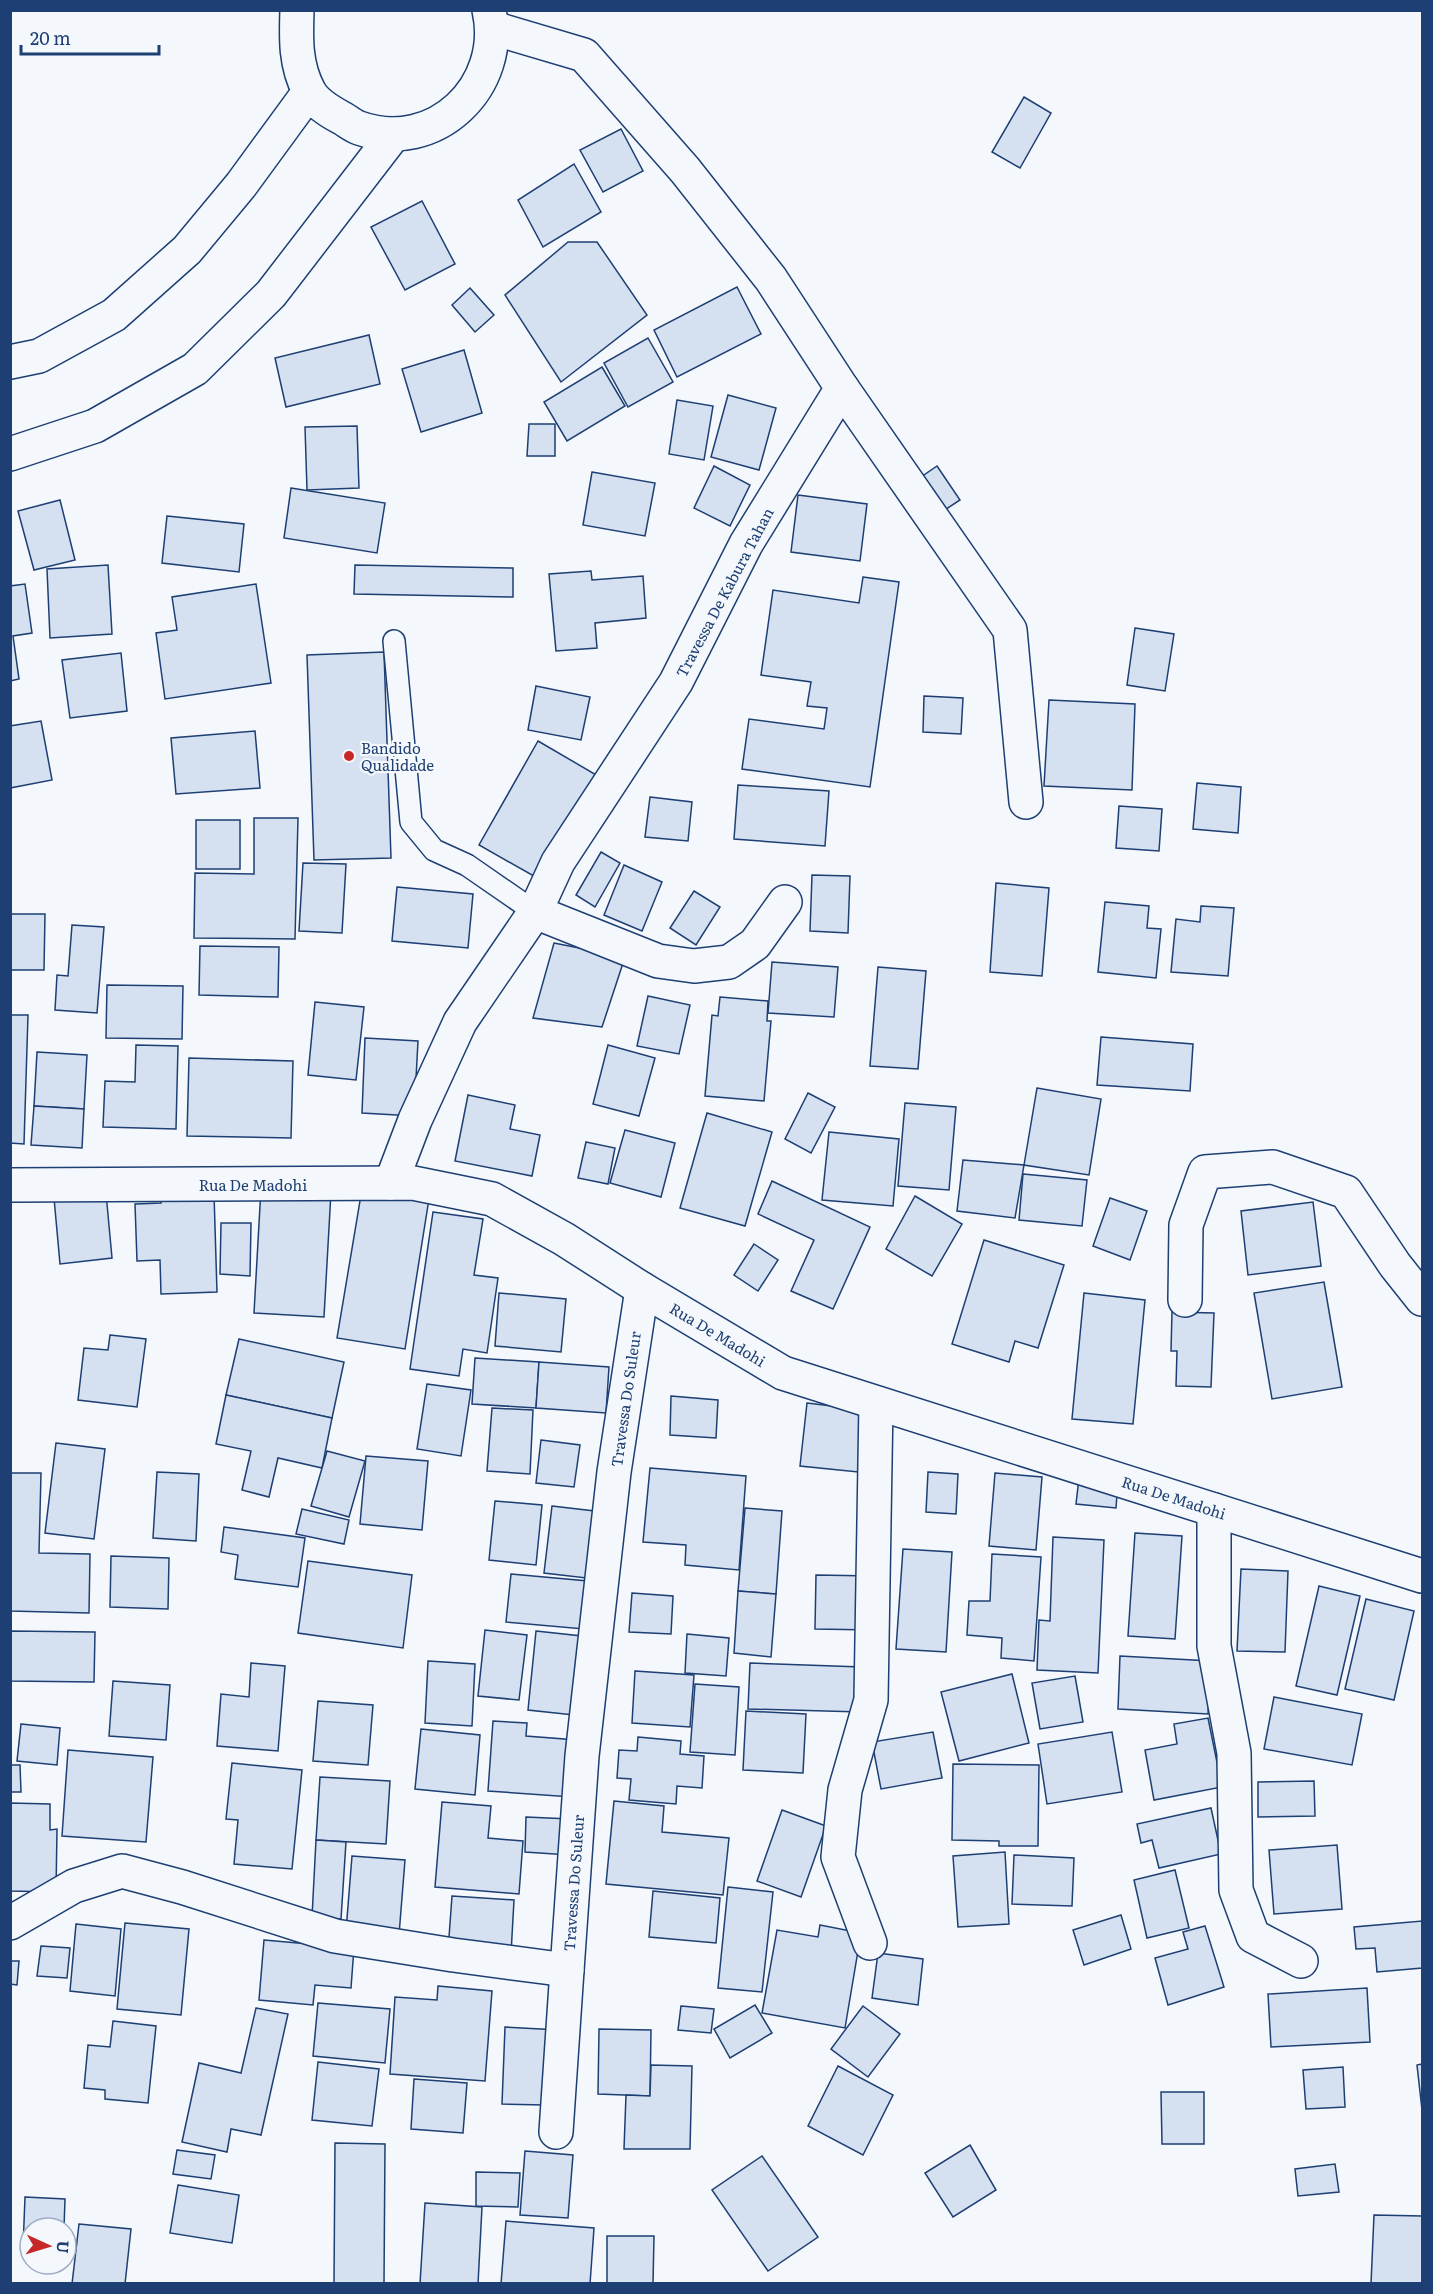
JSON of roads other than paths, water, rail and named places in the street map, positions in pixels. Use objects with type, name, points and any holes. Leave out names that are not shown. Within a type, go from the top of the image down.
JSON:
[{"type":"street","points":[[297,10],[296,53],[309,92],[328,110],[359,128],[394,134],[425,129],[454,113],[476,90],[489,61],[491,19],[584,55],[685,170],[771,279],[842,388],[1010,630],[1026,802]]},
{"type":"street","points":[[10,362],[39,356],[114,315],[187,250],[241,185],[309,92]]},
{"type":"street","points":[[10,454],[95,426],[195,369],[271,294],[394,134]]},
{"type":"street","name":"Travessa De Kabura Tahan","points":[[391,1183],[415,1120],[460,1022],[535,912],[558,862],[676,682],[746,544],[842,388]]},
{"type":"street","points":[[535,912],[658,961],[694,966],[729,962],[756,944],[785,902]]},
{"type":"street","points":[[1185,1300],[1186,1225],[1204,1172],[1273,1167],[1346,1192],[1395,1265],[1422,1299]]},
{"type":"street","name":"Rua De Madohi","points":[[10,1185],[413,1183],[492,1198],[564,1239],[642,1289],[783,1373],[1422,1576]]},
{"type":"street","name":"Travessa Do Suleur","points":[[10,1923],[74,1886],[122,1871],[182,1887],[335,1936],[453,1956],[567,1970],[582,1756],[614,1472],[642,1289]]},
{"type":"street","points":[[870,1943],[838,1857],[845,1790],[871,1700],[876,1403]]},
{"type":"street","points":[[1214,1510],[1214,1646],[1234,1753],[1236,1890],[1253,1936],[1301,1961]]},
{"type":"street","points":[[556,2132],[567,1970]]},
{"type":"lane","points":[[394,641],[411,822],[434,850],[466,865],[535,912]]},
{"type":"place","name":"Bandido Qualidade","points":[[349,756]]}]
